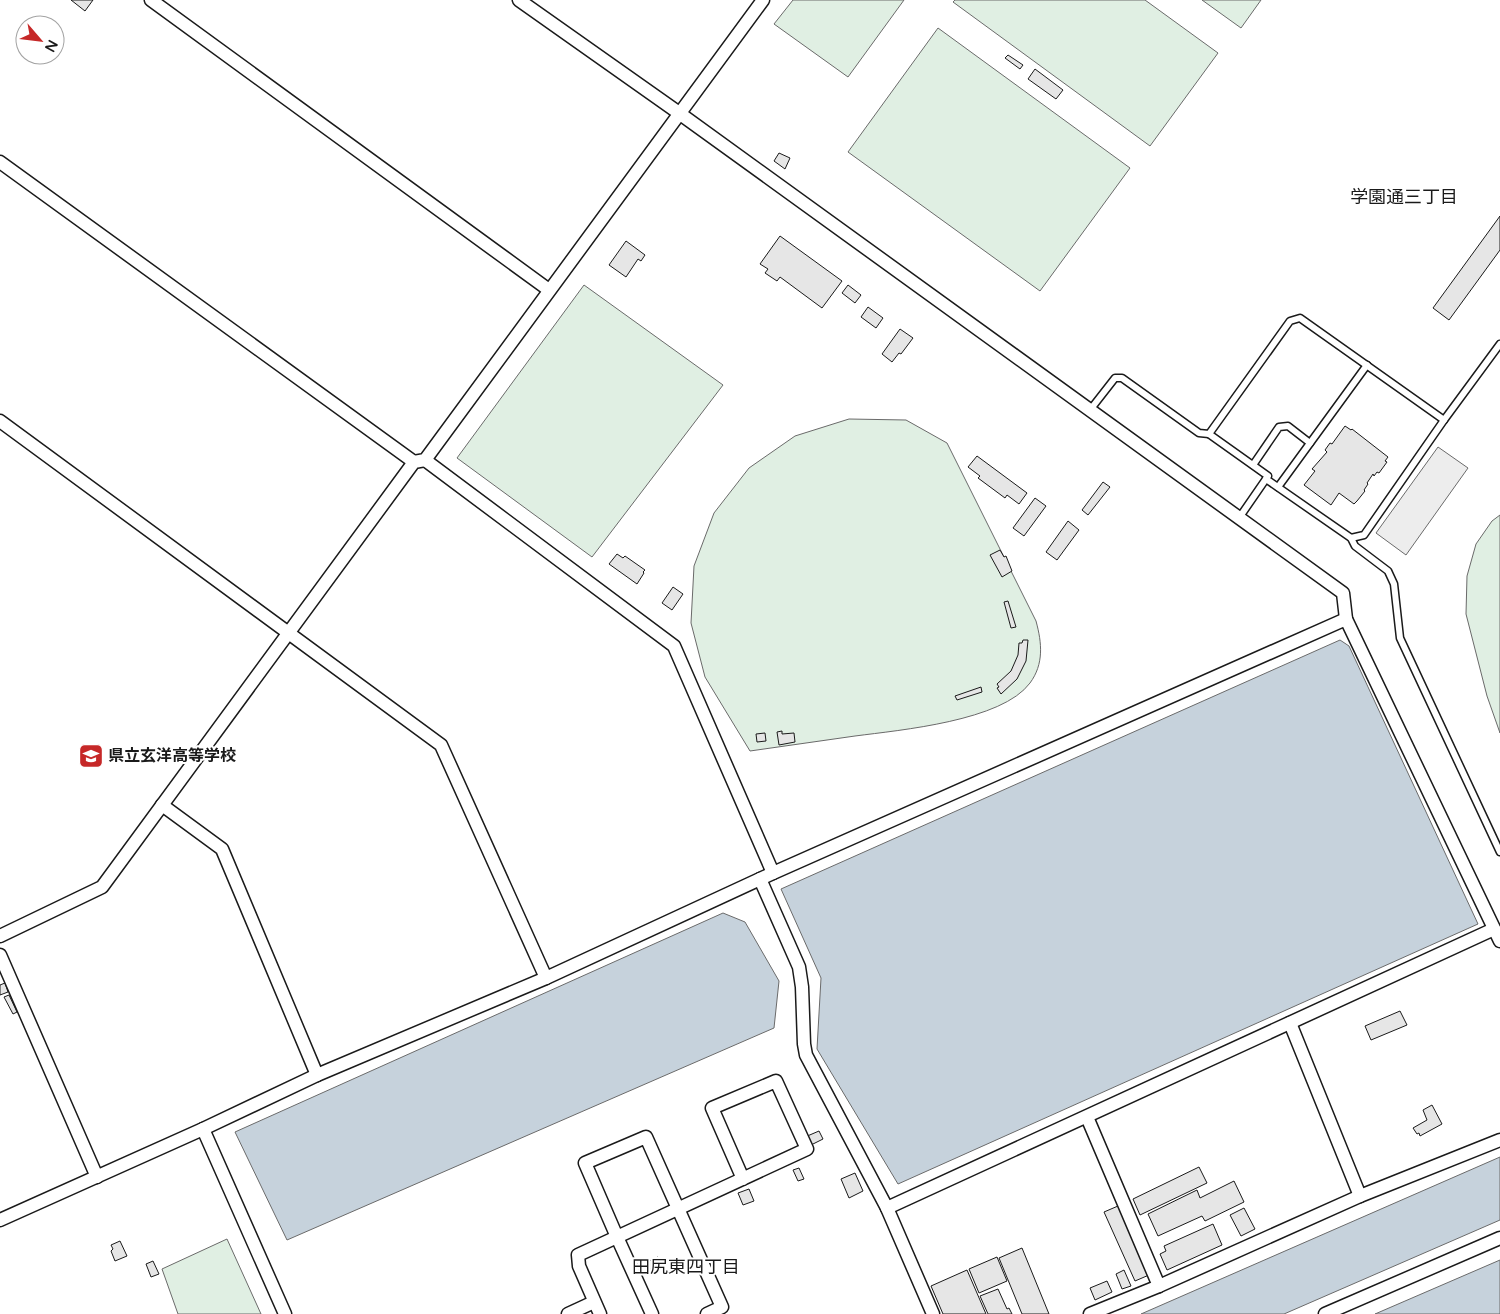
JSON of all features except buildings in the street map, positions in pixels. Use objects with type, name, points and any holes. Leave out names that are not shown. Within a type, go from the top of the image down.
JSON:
[{"type":"street","points":[[151,0],[549,290]]},
{"type":"street","points":[[519,0],[1343,593],[1346,619],[1500,941]]},
{"type":"street","points":[[0,936],[102,887],[289,632],[549,290],[763,0]]},
{"type":"street","points":[[0,162],[419,461],[674,646],[773,873]]},
{"type":"street","points":[[0,420],[441,745],[546,978]]},
{"type":"street","points":[[0,1220],[203,1129],[317,1075],[546,978],[773,873],[1346,619]]},
{"type":"street","points":[[162,805],[222,849],[317,1075]]},
{"type":"street","points":[[760,879],[799,967],[806,1055],[886,1208],[933,1314]]},
{"type":"street","points":[[886,1208],[1494,929]]},
{"type":"street","points":[[0,955],[97,1177]]},
{"type":"street","points":[[1290,1023],[1360,1196]]},
{"type":"street","points":[[600,1314],[579,1266],[578,1255],[616,1237],[743,1179],[807,1149],[776,1081],[712,1108],[743,1179]]},
{"type":"street","points":[[1087,1116],[1159,1286]]},
{"type":"street","points":[[203,1129],[285,1314]]},
{"type":"street","points":[[652,1314],[584,1163],[646,1137],[722,1307],[707,1314]]},
{"type":"street","points":[[1090,1314],[1159,1286],[1360,1196],[1500,1140]]},
{"type":"street","points":[[1325,1314],[1500,1238]]},
{"type":"street","points":[[568,1314],[594,1302]]},
{"type":"lane","points":[[1209,434],[1290,321],[1300,318],[1444,420]]},
{"type":"lane","points":[[1350,538],[1364,535],[1444,420],[1500,344]]},
{"type":"lane","points":[[1278,487],[1367,365]]},
{"type":"lane","points":[[1090,410],[1115,378],[1122,378],[1199,433],[1209,434],[1252,464],[1268,476],[1239,518]]},
{"type":"lane","points":[[1252,464],[1279,427],[1288,426],[1310,443]]},
{"type":"lane","points":[[1266,479],[1350,538],[1355,546],[1388,571],[1394,584],[1400,638],[1500,852]]},
{"type":"green space","points":[[793,0],[904,0],[848,77],[774,24]]},
{"type":"green space","points":[[955,0],[1145,0],[1218,53],[1150,146],[953,2]]},
{"type":"green space","points":[[1202,0],[1261,0],[1241,28]]},
{"type":"green space","points":[[938,28],[1130,168],[1040,291],[848,152]]},
{"type":"green space","points":[[584,285],[723,385],[592,557],[457,458]]},
{"type":"green space","points":[[849,419],[906,420],[947,443],[1036,621],[1040,637],[1040,661],[1038,668],[1030,683],[1016,696],[974,715],[923,727],[750,751],[705,677],[691,623],[694,566],[714,513],[749,468],[795,436]]},
{"type":"green space","points":[[1500,515],[1500,733],[1487,696],[1466,614],[1467,576],[1476,544],[1492,521]]},
{"type":"green space","points":[[227,1239],[261,1314],[178,1314],[162,1269]]},
{"type":"shaded area","points":[[1438,447],[1468,468],[1406,555],[1376,533]]},
{"type":"shaded area","points":[[1340,640],[1349,646],[1478,924],[898,1184],[817,1049],[821,978],[781,889]]},
{"type":"shaded area","points":[[723,913],[745,922],[779,981],[774,1028],[287,1240],[235,1132]]},
{"type":"shaded area","points":[[1500,1157],[1500,1220],[1284,1314],[1141,1314]]},
{"type":"shaded area","points":[[1500,1260],[1500,1314],[1375,1314]]},
{"type":"place","name":"県立玄洋高等学校","points":[[91,756]]},
{"type":"district","name":"学園通三丁目","points":[[1404,197]]},
{"type":"district","name":"田尻東四丁目","points":[[686,1267]]}]
